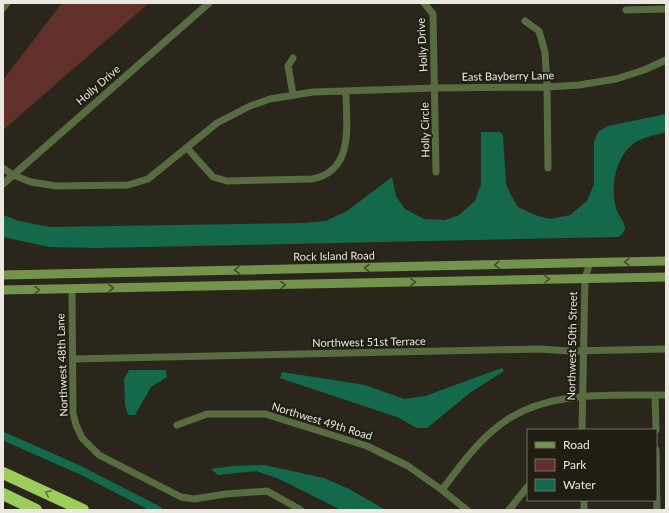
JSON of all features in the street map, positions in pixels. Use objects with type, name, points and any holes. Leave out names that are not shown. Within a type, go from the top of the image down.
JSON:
[{"type":"highway","points":[[3,473],[83,510]]},
{"type":"highway","points":[[3,494],[36,510]]},
{"type":"main road","name":"Rock Island Road","points":[[3,276],[666,261]]},
{"type":"main road","points":[[3,290],[666,277]]},
{"type":"street","points":[[3,8],[7,3]]},
{"type":"street","name":"Holly Drive","points":[[3,184],[209,3]]},
{"type":"street","name":"Holly Drive","points":[[424,3],[433,14],[435,88]]},
{"type":"street","points":[[626,10],[666,9]]},
{"type":"street","points":[[525,21],[539,31],[545,52],[548,168]]},
{"type":"street","points":[[293,58],[288,66],[293,94]]},
{"type":"street","name":"East Bayberry Lane","points":[[3,168],[13,175],[31,182],[56,186],[128,185],[148,179],[217,123],[250,106],[270,99],[293,94],[313,92],[579,85],[616,79],[644,70],[666,60]]},
{"type":"street","name":"Holly Circle","points":[[435,88],[436,172]]},
{"type":"street","points":[[187,148],[213,177],[227,181],[312,179],[322,177],[333,170],[342,157],[346,142],[346,91]]},
{"type":"street","name":"Northwest 50th Street","points":[[582,429],[585,278],[590,263]]},
{"type":"street","name":"Northwest 48th Lane","points":[[72,289],[72,408],[74,419],[82,438],[99,455],[181,497],[194,499],[226,494],[268,492],[301,510]]},
{"type":"street","name":"Northwest 51st Terrace","points":[[73,358],[540,349],[570,351],[666,349]]},
{"type":"street","points":[[655,395],[656,429]]},
{"type":"street","points":[[442,490],[478,445],[501,424],[522,411],[550,401],[582,396],[666,395]]},
{"type":"street","name":"Northwest 49th Road","points":[[177,425],[207,414],[265,414],[368,446],[408,466],[467,510]]},
{"type":"street","points":[[509,510],[527,487]]},
{"type":"green space","points":[[62,3],[149,3],[3,130],[3,80]]},
{"type":"water","points":[[666,114],[666,132],[634,143],[622,156],[618,164],[614,182],[614,200],[625,229],[624,232],[618,237],[96,248],[49,247],[3,237],[3,215],[19,221],[50,227],[303,223],[326,221],[347,211],[392,177],[396,196],[405,209],[424,219],[445,220],[459,215],[475,201],[481,184],[481,132],[500,132],[503,135],[506,184],[518,207],[535,215],[550,219],[570,215],[587,201],[594,184],[594,142],[598,132],[608,126]]},
{"type":"water","points":[[502,368],[504,371],[471,392],[427,428],[417,428],[397,417],[280,378],[282,372],[365,385],[404,399],[425,396]]},
{"type":"water","points":[[129,370],[166,370],[167,377],[151,387],[135,415],[128,415],[125,405],[124,379]]},
{"type":"water","points":[[264,465],[324,478],[349,489],[386,510],[341,510],[277,478],[256,471],[218,475],[211,469],[232,466]]},
{"type":"waterway","points":[[3,436],[80,470],[158,510]]}]
